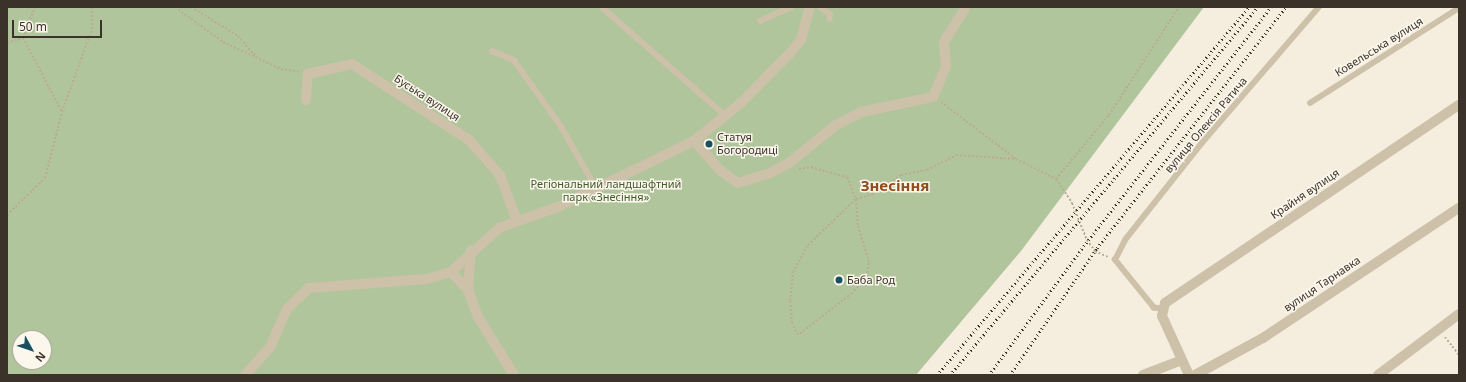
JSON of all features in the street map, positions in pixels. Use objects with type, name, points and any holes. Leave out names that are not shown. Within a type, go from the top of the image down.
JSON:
[{"type":"street","points":[[245,375],[270,347],[287,309],[309,288],[427,279],[451,272],[471,250],[499,228],[597,189],[694,141],[726,116],[801,40],[810,7]]},
{"type":"street","points":[[694,141],[721,171],[738,183],[768,174],[789,163],[836,125],[861,112],[933,97],[946,66],[944,42],[965,9]]},
{"type":"street","name":"Буська вулиця","points":[[308,74],[352,64],[469,140],[500,175],[517,220]]},
{"type":"street","points":[[306,100],[308,74]]},
{"type":"street","name":"Крайня вулиця","points":[[1163,306],[1459,105]]},
{"type":"street","name":"вулиця Тарнавка","points":[[1195,375],[1263,338],[1459,208]]},
{"type":"street","points":[[468,290],[471,250]]},
{"type":"street","points":[[451,272],[468,290],[478,317],[514,375]]},
{"type":"street","points":[[1163,306],[1180,361],[1189,375]]},
{"type":"street","points":[[1378,375],[1440,330],[1459,314]]},
{"type":"street","points":[[1143,375],[1180,361]]},
{"type":"lane","points":[[602,7],[726,116]]},
{"type":"lane","points":[[760,21],[791,7]]},
{"type":"lane","points":[[820,7],[830,14],[830,19]]},
{"type":"lane","name":"вулиця Олексія Ратича","points":[[1115,260],[1125,240],[1202,143],[1319,7]]},
{"type":"lane","name":"Ковельська вулиця","points":[[1310,103],[1459,8]]},
{"type":"lane","points":[[492,51],[514,60],[561,126],[597,189]]},
{"type":"lane","points":[[1115,260],[1154,308],[1163,306]]},
{"type":"path","points":[[35,7],[23,38],[62,112]]},
{"type":"path","points":[[7,215],[45,178],[62,112],[92,29],[92,7]]},
{"type":"path","points":[[175,7],[223,42],[281,69],[308,74]]},
{"type":"path","points":[[191,7],[238,36],[257,58]]},
{"type":"path","points":[[1056,179],[1109,115],[1179,7]]},
{"type":"path","points":[[7,43],[23,38]]},
{"type":"path","points":[[933,97],[1016,159],[1056,179],[1072,203],[1087,240],[1095,251],[1115,260]]},
{"type":"path","points":[[797,169],[811,167],[847,177],[856,199],[858,226],[869,263],[866,276],[852,293],[798,334],[792,323],[790,301],[793,272],[808,245],[856,199],[873,194],[901,175],[927,170],[956,155],[1016,159]]},
{"type":"path","points":[[1440,330],[1459,355]]},
{"type":"green space","name":"Регіональний ландшафтний парк «Знесіння»","points":[[7,7],[1204,7],[1021,251],[916,375],[7,375]]},
{"type":"railway","points":[[937,375],[1249,7]]},
{"type":"railway","points":[[950,375],[1258,7]]},
{"type":"railway","points":[[989,375],[1086,243],[1271,7]]},
{"type":"railway","points":[[1010,375],[1097,248],[1286,7]]},
{"type":"place","name":"Статуя Богородиці","points":[[709,144]]},
{"type":"place","name":"Баба Род","points":[[839,280]]},
{"type":"district","name":"Знесіння","points":[[895,186]]}]
